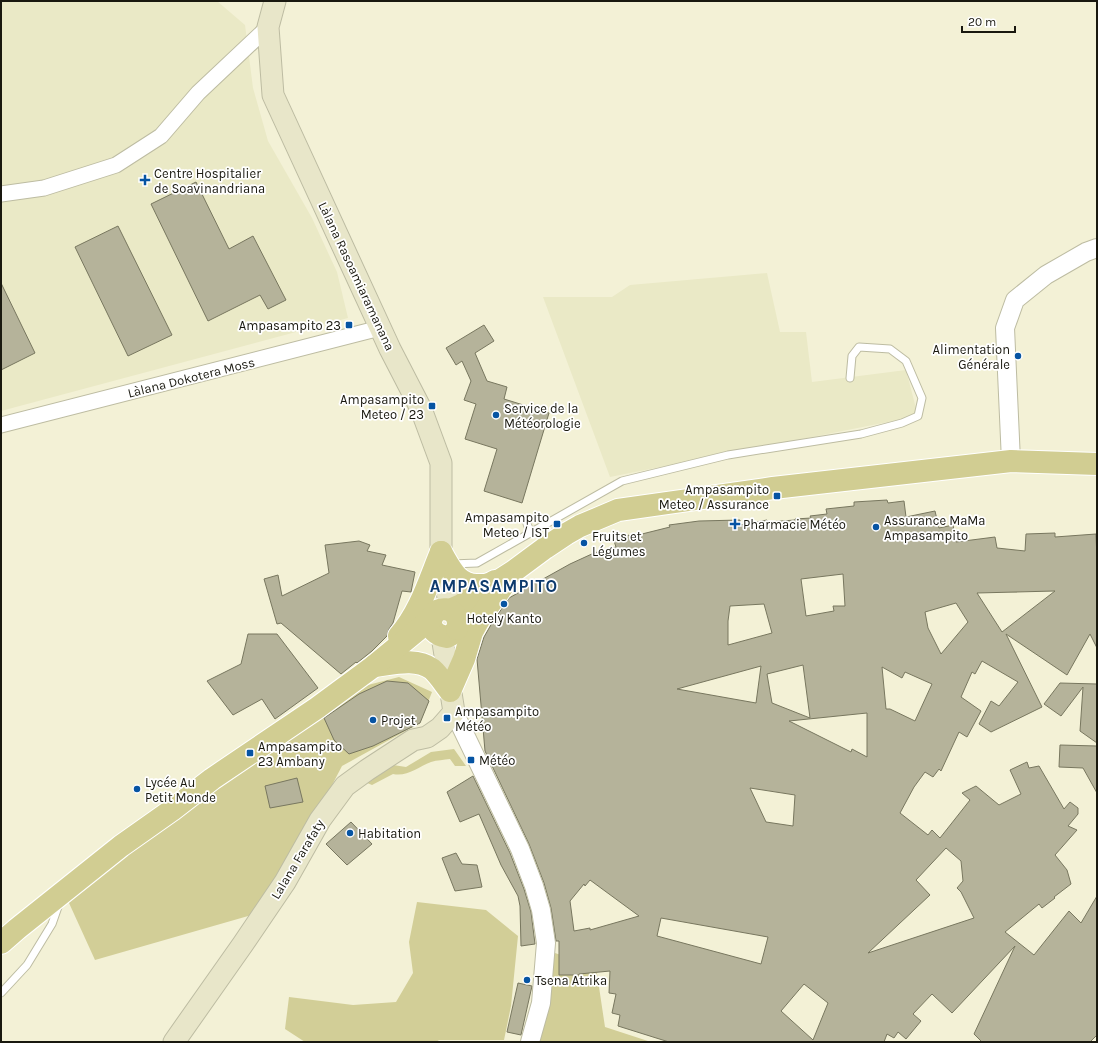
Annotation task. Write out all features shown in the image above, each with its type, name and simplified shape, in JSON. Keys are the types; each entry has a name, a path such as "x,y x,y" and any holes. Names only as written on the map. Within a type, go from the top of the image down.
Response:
{"main road":[{"name":"Làlana Rasoamiaramanana","path":"275,1 268,27 273,95 380,328 421,409 441,463 445,623 450,691 454,712"},
{"path":"374,666 409,624 444,558 460,581 473,585 489,585 514,571 566,534 580,526 618,510 773,488 1011,461 1097,464"},
{"path":"1,943 121,846 172,810 212,779 317,708 374,666 445,623 478,609 514,571"},
{"path":"374,666 414,662 421,663 433,669 450,691 464,659 472,632 481,616 514,571"},
{"name":"Lalana Farafaty","path":"174,1042 281,888 320,820 345,786 413,740 427,737 440,728 454,712"}],"street":[{"path":"1,194 44,188 116,165 161,136 198,93 268,27"},
{"path":"1011,461 1005,328 1015,300 1046,275 1086,252 1097,248"},
{"name":"Làlana Dokotera Moss","path":"1,425 380,328"},
{"path":"454,712 520,850 534,886 541,910 546,943 540,1002 530,1042"}],"lane":[{"path":"444,558 477,562 622,481 728,455 861,434 902,423 918,416 922,398 906,361 890,349 859,347 852,356 850,378"},
{"path":"527,524 531,533"},
{"path":"1,993 27,965 52,924 64,892"}],"shaded area":[{"name":"Centre Hospitalier de Soavinandriana","path":"1,1 217,1 245,25 253,88 268,141 312,218 337,272 348,318 1,411"},
{"path":"767,273 780,332 806,332 812,382 906,370 918,416 610,477 543,297 612,297 630,285"},
{"path":"399,677 432,692 420,723 342,766 266,911 95,960 64,892 364,686"},
{"path":"454,749 466,766 455,766 450,759 438,760 408,773 398,775 393,774 372,785 365,782 393,765 406,767 431,752"},
{"path":"417,902 486,910 518,936 511,1006 504,1040 439,1040 436,1042 305,1042 285,1029 289,997 353,1005 396,1002 413,973 409,942"},
{"path":"555,953 596,967 605,1027 651,1042 534,1042"}],"building":[{"path":"196,182 229,249 253,236 286,300 268,309 260,295 208,321 151,204"},
{"path":"118,226 172,335 128,356 75,247"},
{"path":"1,283 35,353 1,370"},
{"path":"484,325 494,341 475,353 487,381 507,387 504,399 549,413 522,503 484,491 497,449 465,439 476,404 464,400 471,381 462,361 456,365 446,348"},
{"path":"887,500 888,503 904,501 906,517 935,511 939,528 953,525 956,542 995,537 997,548 1025,551 1026,534 1055,533 1055,537 1096,534 1097,648 1090,634 1067,675 1006,634 1042,707 991,732 979,724 991,701 999,706 1018,682 982,661 975,674 972,672 961,697 981,711 967,737 959,732 941,771 939,769 933,777 925,772 914,787 900,813 928,835 932,830 940,838 970,800 962,793 976,786 999,805 1021,794 1010,770 1027,762 1029,768 1039,766 1064,809 1070,802 1078,808 1078,814 1068,826 1077,830 1055,855 1067,870 1071,884 1042,908 1039,904 1005,932 1034,955 1069,911 1081,923 1097,896 1097,1035 1090,1042 982,1042 974,1034 1015,946 952,1013 932,994 913,1014 921,1021 906,1039 898,1032 894,1038 887,1034 884,1042 669,1042 618,1026 620,1015 612,1013 616,994 609,993 610,971 579,975 559,975 559,941 556,941 551,908 544,883 529,844 485,751 477,659 484,637 492,623 509,598 570,564 594,553 616,547 614,541 629,535 630,537 670,527 669,525 699,521 740,520 740,525 767,520 768,522 811,518 810,516 827,514 826,509 854,506 854,502","holes":["843,574 845,606 833,606 834,611 806,616 801,579","1055,591 1002,632 977,593","956,603 968,622 941,654 928,628 925,612","764,604 772,633 728,645 728,621 730,606","803,665 810,718 772,703 767,674","761,666 756,703 677,689","882,667 902,678 905,672 932,684 915,721 890,709 886,709","867,713 867,757 852,749 851,752 789,721","750,788 795,795 793,826 766,822","946,848 961,861 963,881 957,888 961,892 974,918 868,953 930,895 916,880","590,880 639,916 590,930 590,928 574,931 570,901 584,884 585,886","661,918 768,937 761,964 657,936","804,984 828,1003 813,1040 781,1011"]},
{"path":"359,541 370,545 367,551 386,555 382,565 415,572 411,592 402,591 393,623 387,636 372,651 341,674 281,623 277,624 264,579 278,575 282,596 329,573 325,545"},
{"path":"248,634 277,634 318,688 275,719 262,699 233,715 207,681 241,664"},
{"name":"Projet","path":"387,681 408,683 429,701 420,723 373,746 349,754 334,740 324,718 359,694"},
{"path":"1060,683 1097,684 1097,743 1080,731 1083,687 1061,716 1044,704"},
{"path":"1060,745 1097,746 1097,793 1083,768 1059,767"},
{"path":"473,776 510,853 524,889 531,912 535,944 521,946 520,906 518,896 501,865 479,814 460,822 447,792"},
{"path":"297,778 303,802 270,808 265,786"},
{"name":"Habitation","path":"351,822 372,844 347,865 326,844"},
{"path":"456,853 462,864 477,865 482,887 455,891 442,858"},
{"path":"518,983 532,986 521,1035 507,1032"}],"place":[{"name":"Centre Hospitalier de Soavinandriana","path":"145,180"},
{"name":"Ampasampito 23","path":"349,325"},
{"name":"Alimentation Générale","path":"1018,356"},
{"name":"Ampasampito Meteo / 23","path":"432,406"},
{"name":"Service de la Météorologie","path":"496,415"},
{"name":"Ampasampito Meteo / Assurance","path":"777,496"},
{"name":"Ampasampito Meteo / IST","path":"557,524"},
{"name":"Pharmacie Météo","path":"735,524"},
{"name":"Assurance MaMa Ampasampito","path":"876,527"},
{"name":"Fruits et Légumes","path":"584,543"},
{"name":"Hotely Kanto","path":"504,604"},
{"name":"Ampasampito Météo","path":"447,718"},
{"name":"Projet","path":"373,720"},
{"name":"Ampasampito 23 Ambany","path":"250,753"},
{"name":"Météo","path":"471,760"},
{"name":"Lycée Au Petit Monde","path":"137,789"},
{"name":"Habitation","path":"350,833"},
{"name":"Tsena Atrika","path":"527,980"}],"district":[{"name":"AMPASAMPITO","path":"494,586"}]}
